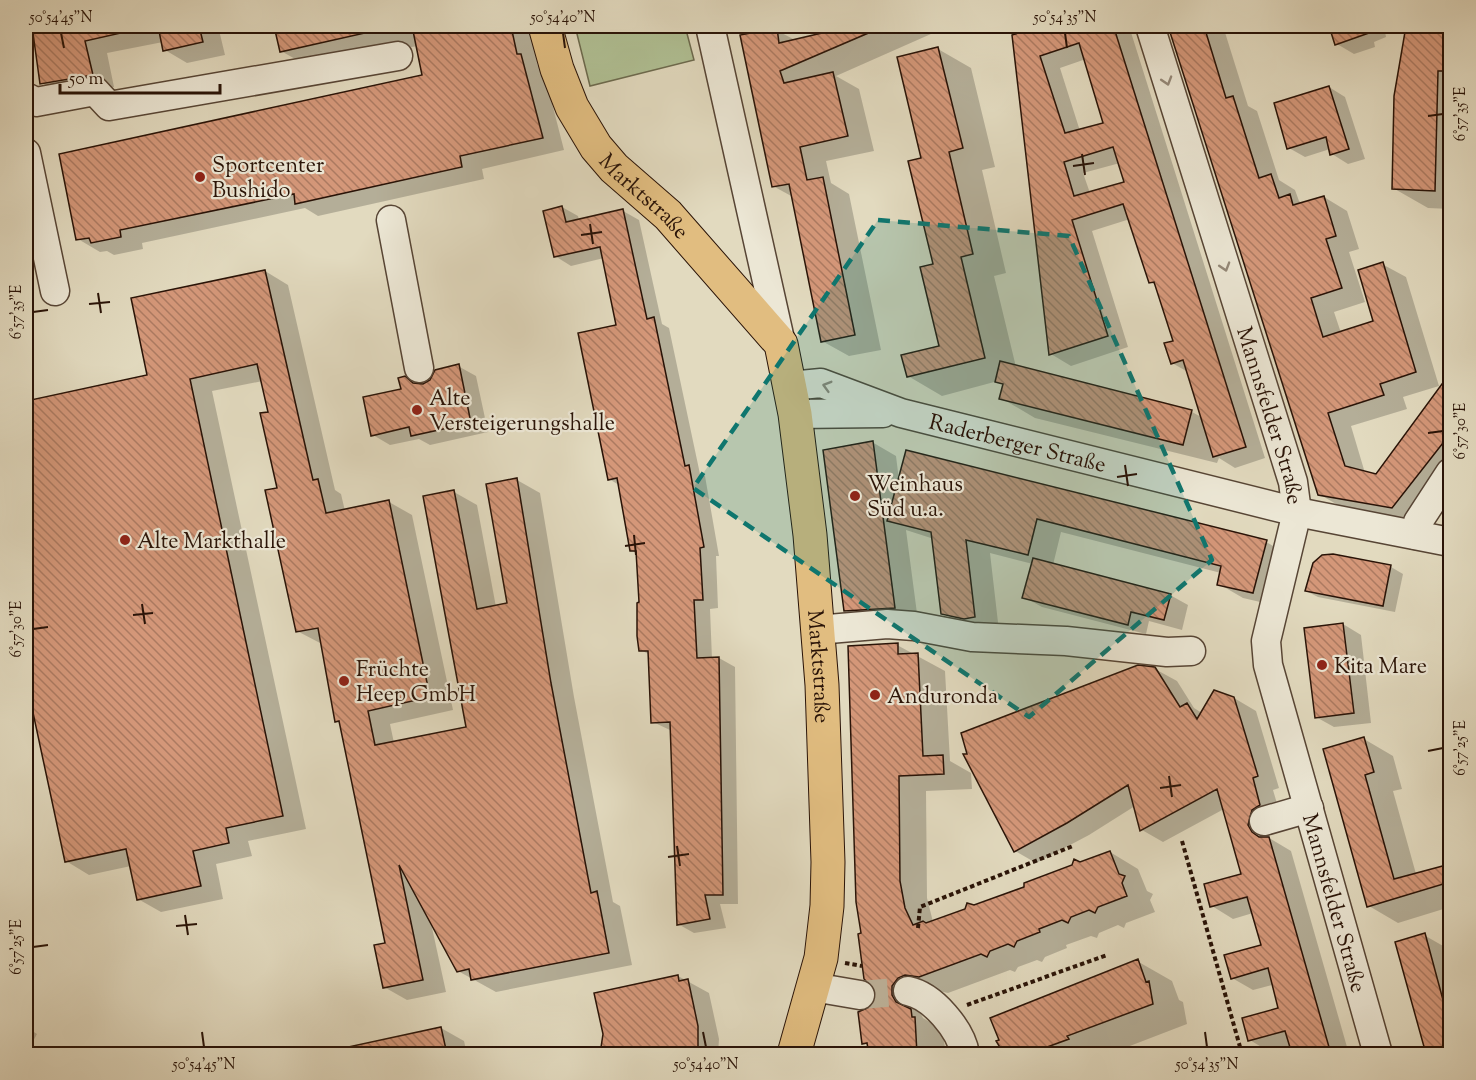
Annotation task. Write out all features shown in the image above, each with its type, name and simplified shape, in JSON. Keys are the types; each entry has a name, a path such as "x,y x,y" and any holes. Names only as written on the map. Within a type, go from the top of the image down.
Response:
{"main road":[{"name":"Marktstraße","path":"545,26 557,69 572,107 596,147 614,168 668,215 781,344 793,400 810,535 818,630 828,862 826,917 821,958 794,1054"}],"street":[{"name":"Marktstraße","path":"710,26 781,344"},
{"name":"Mannsfelder Straße","path":"1150,26 1293,482 1297,512 1266,641 1268,665 1378,1054"},
{"path":"26,97 36,102 95,91 109,106 398,56"},
{"path":"26,153 55,291"},
{"path":"391,220 419,368"},
{"name":"Raderberger Straße","path":"793,400 821,383 901,413 1297,512 1450,542"},
{"path":"1416,535 1418,522 1450,473"},
{"path":"818,630 887,624 972,637 1066,641 1167,652 1191,651"},
{"path":"1264,821 1309,808"},
{"path":"813,987 860,995"},
{"path":"908,991 930,1003 951,1024 963,1043 965,1054"}],"path":[{"path":"1182,842 1242,1054"},
{"path":"918,928 920,907 1072,846"},
{"path":"951,1024 967,1005 1107,955"}],"highlighted area":[{"path":"878,220 1069,236 1212,560 1029,717 693,488"}],"green space":[{"path":"575,26 685,26 694,60 590,86"}],"building":[{"path":"32,26 121,26 121,33 85,41 93,75 40,84"},
{"path":"158,26 199,26 203,42 163,51"},
{"path":"274,26 364,26 365,33 280,52"},
{"path":"412,26 511,26 517,54 521,54 543,138 460,156 462,167 295,204 294,194 120,230 121,237 91,243 89,238 76,240 59,154 422,75"},
{"path":"852,26 879,26 880,28 780,71 784,83 833,72 848,136 800,147 807,180 823,177 855,335 821,342 789,184 772,187 740,35 777,28 779,43"},
{"path":"1041,26 1122,26 1122,29 1115,31 1246,447 1213,457 1183,360 1171,364 1164,343 1173,341 1154,282 1149,283 1123,204 1072,220 1108,336 1049,355 1012,35","holes":["1079,43 1103,123 1065,133 1040,56","1113,147 1124,182 1074,196 1064,162"]},
{"path":"1168,26 1204,26 1226,98 1233,96 1259,178 1271,174 1279,198 1290,194 1293,205 1324,196 1336,236 1326,239 1342,288 1311,298 1323,337 1373,321 1358,270 1383,262 1416,372 1380,384 1384,395 1328,413 1345,466 1376,474 1450,373 1450,434 1392,508 1318,495"},
{"path":"1329,26 1382,26 1383,28 1335,45"},
{"path":"1406,26 1450,26 1443,71 1438,71 1435,191 1392,189 1394,96"},
{"path":"938,47 963,148 949,152 973,254 961,257 985,358 907,377 901,355 939,346 920,267 933,264 908,161 921,158 897,57"},
{"path":"1329,86 1349,149 1330,155 1326,137 1287,149 1274,103"},
{"path":"562,206 566,222 623,209 647,319 654,317 685,466 689,465 704,547 700,548 703,600 694,600 697,658 719,657 723,895 705,895 710,919 677,925 670,722 651,723 648,651 639,651 637,636 637,603 639,602 636,551 630,551 617,478 608,480 578,333 616,325 600,247 554,257 543,211"},
{"path":"265,270 313,480 318,479 326,513 389,500 430,697 368,711 375,745 466,727 423,496 454,490 477,609 507,603 486,484 517,478 551,683 591,893 597,891 609,953 471,980 469,969 457,972 399,865 423,980 383,988 374,945 385,943 339,721 335,722 318,628 296,632 265,490 277,488 260,413 268,412 257,364 190,379 283,816 226,828 229,843 193,851 201,886 137,900 126,849 65,862 26,680 26,401 147,375 131,298"},
{"path":"1000,361 1192,410 1183,445 999,399 1003,384 995,382"},
{"name":"Alte Versteigerungshalle","path":"459,364 471,423 411,436 409,427 371,436 363,397 401,389 398,378 405,376 413,383 423,384 430,380 435,370"},
{"name":"Weinhaus Süd u.a.","path":"873,441 895,608 844,611 823,450"},
{"path":"906,450 1267,540 1253,593 1217,585 1221,566 1037,519 1028,555 966,540 975,617 964,619 941,614 931,532 887,521"},
{"path":"1333,554 1391,565 1383,606 1305,591 1313,563 1322,555"},
{"path":"1033,558 1171,594 1164,620 1131,612 1128,625 1022,598"},
{"path":"1343,623 1354,713 1315,718 1304,628"},
{"path":"898,643 898,654 918,653 923,756 943,755 944,774 899,776 900,881 905,908 913,925 923,921 926,923 965,909 967,903 974,905 1024,887 1024,883 1072,865 1074,859 1080,862 1110,851 1119,874 1125,876 1122,883 1127,896 1098,907 1095,913 1089,910 1071,917 1068,923 1062,920 1039,929 1040,932 1017,941 1014,947 1008,944 990,951 987,957 981,954 919,977 905,975 898,978 892,986 892,995 896,1002 911,1009 912,1017 915,1017 917,1054 869,1054 867,1043 862,1044 858,1012 872,1006 876,997 875,989 864,979 858,934 861,933 856,902 848,646"},
{"path":"1138,665 1155,667 1180,707 1187,703 1197,719 1214,690 1234,697 1258,776 1253,778 1260,805 1252,810 1248,825 1259,837 1269,837 1331,1054 1292,1054 1285,1031 1248,1041 1242,1018 1278,1008 1268,968 1231,979 1224,955 1261,945 1247,897 1210,907 1204,884 1241,874 1217,789 1140,831 1128,785 1067,823 1014,852 963,754 967,754 961,733"},
{"path":"1364,737 1374,772 1365,775 1394,879 1450,864 1450,882 1367,907 1323,749"},
{"path":"1425,933 1450,1026 1450,1054 1426,1054 1395,942"},
{"path":"1138,959 1146,982 1149,981 1153,1004 1067,1036 1069,1039 1028,1054 1004,1054 996,1041 999,1040 990,1018"},
{"path":"678,975 679,981 688,979 698,1026 698,1054 600,1054 603,1034 594,993"},
{"path":"441,1027 447,1054 349,1054 348,1047"}],"tunnel":[{"path":"860,995 908,991"}],"place":[{"name":"Sportcenter Bushido","path":"200,177"},
{"name":"Alte Versteigerungshalle","path":"417,410"},
{"name":"Weinhaus Süd u.a.","path":"855,496"},
{"name":"Alte Markthalle","path":"125,540"},
{"name":"Kita Mare","path":"1322,665"},
{"name":"Früchte Heep GmbH","path":"344,681"},
{"name":"Anduronda","path":"875,695"}]}
